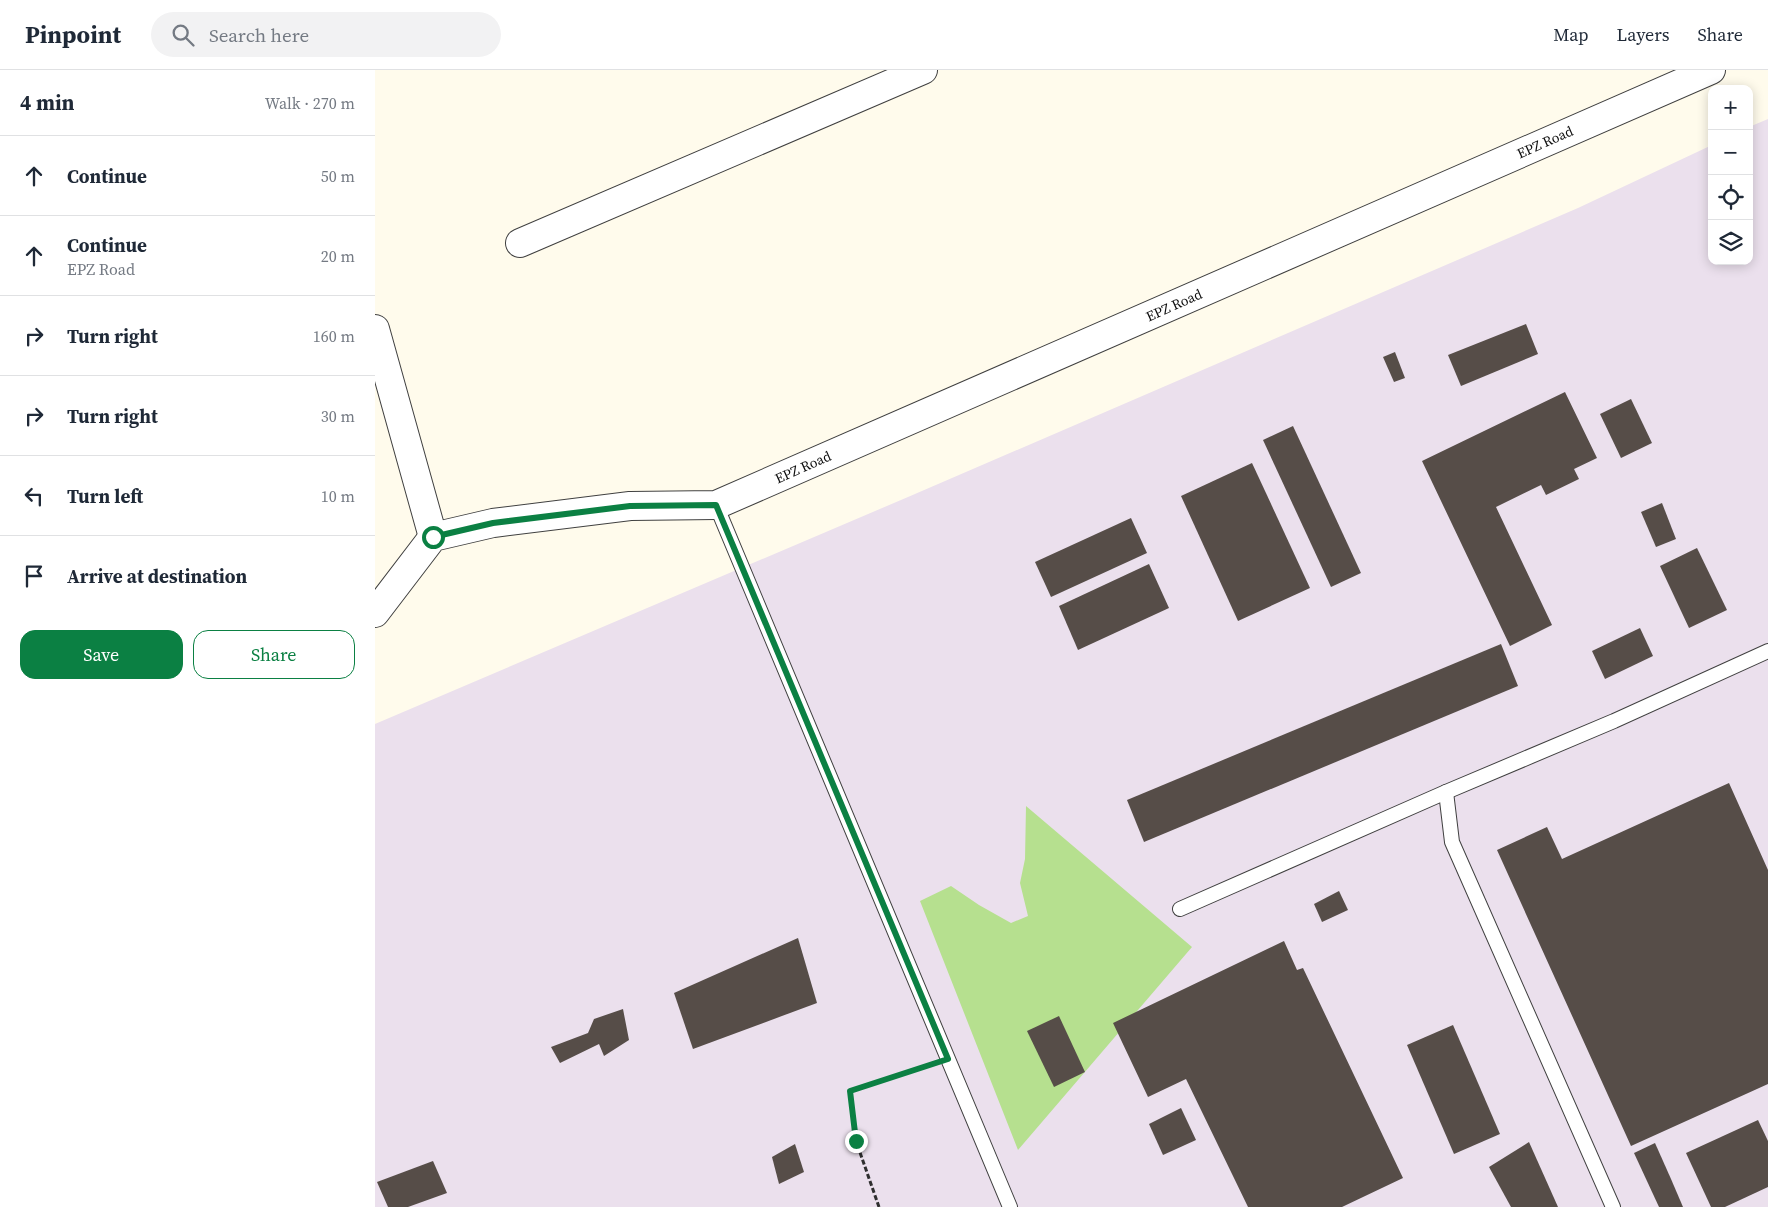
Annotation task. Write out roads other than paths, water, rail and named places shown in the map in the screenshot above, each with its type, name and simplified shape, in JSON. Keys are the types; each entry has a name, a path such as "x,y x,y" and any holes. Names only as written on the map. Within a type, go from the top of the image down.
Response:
{"street":[{"path":"520,243 923,70"},
{"name":"EPZ Road","path":"433,537 493,523 630,506 716,505 1711,70"},
{"path":"375,329 433,537 375,613"}],"lane":[{"path":"716,505 1010,1207"},
{"path":"1180,909 1446,792 1614,721 1768,651"},
{"path":"1446,792 1452,842 1613,1207"}]}
